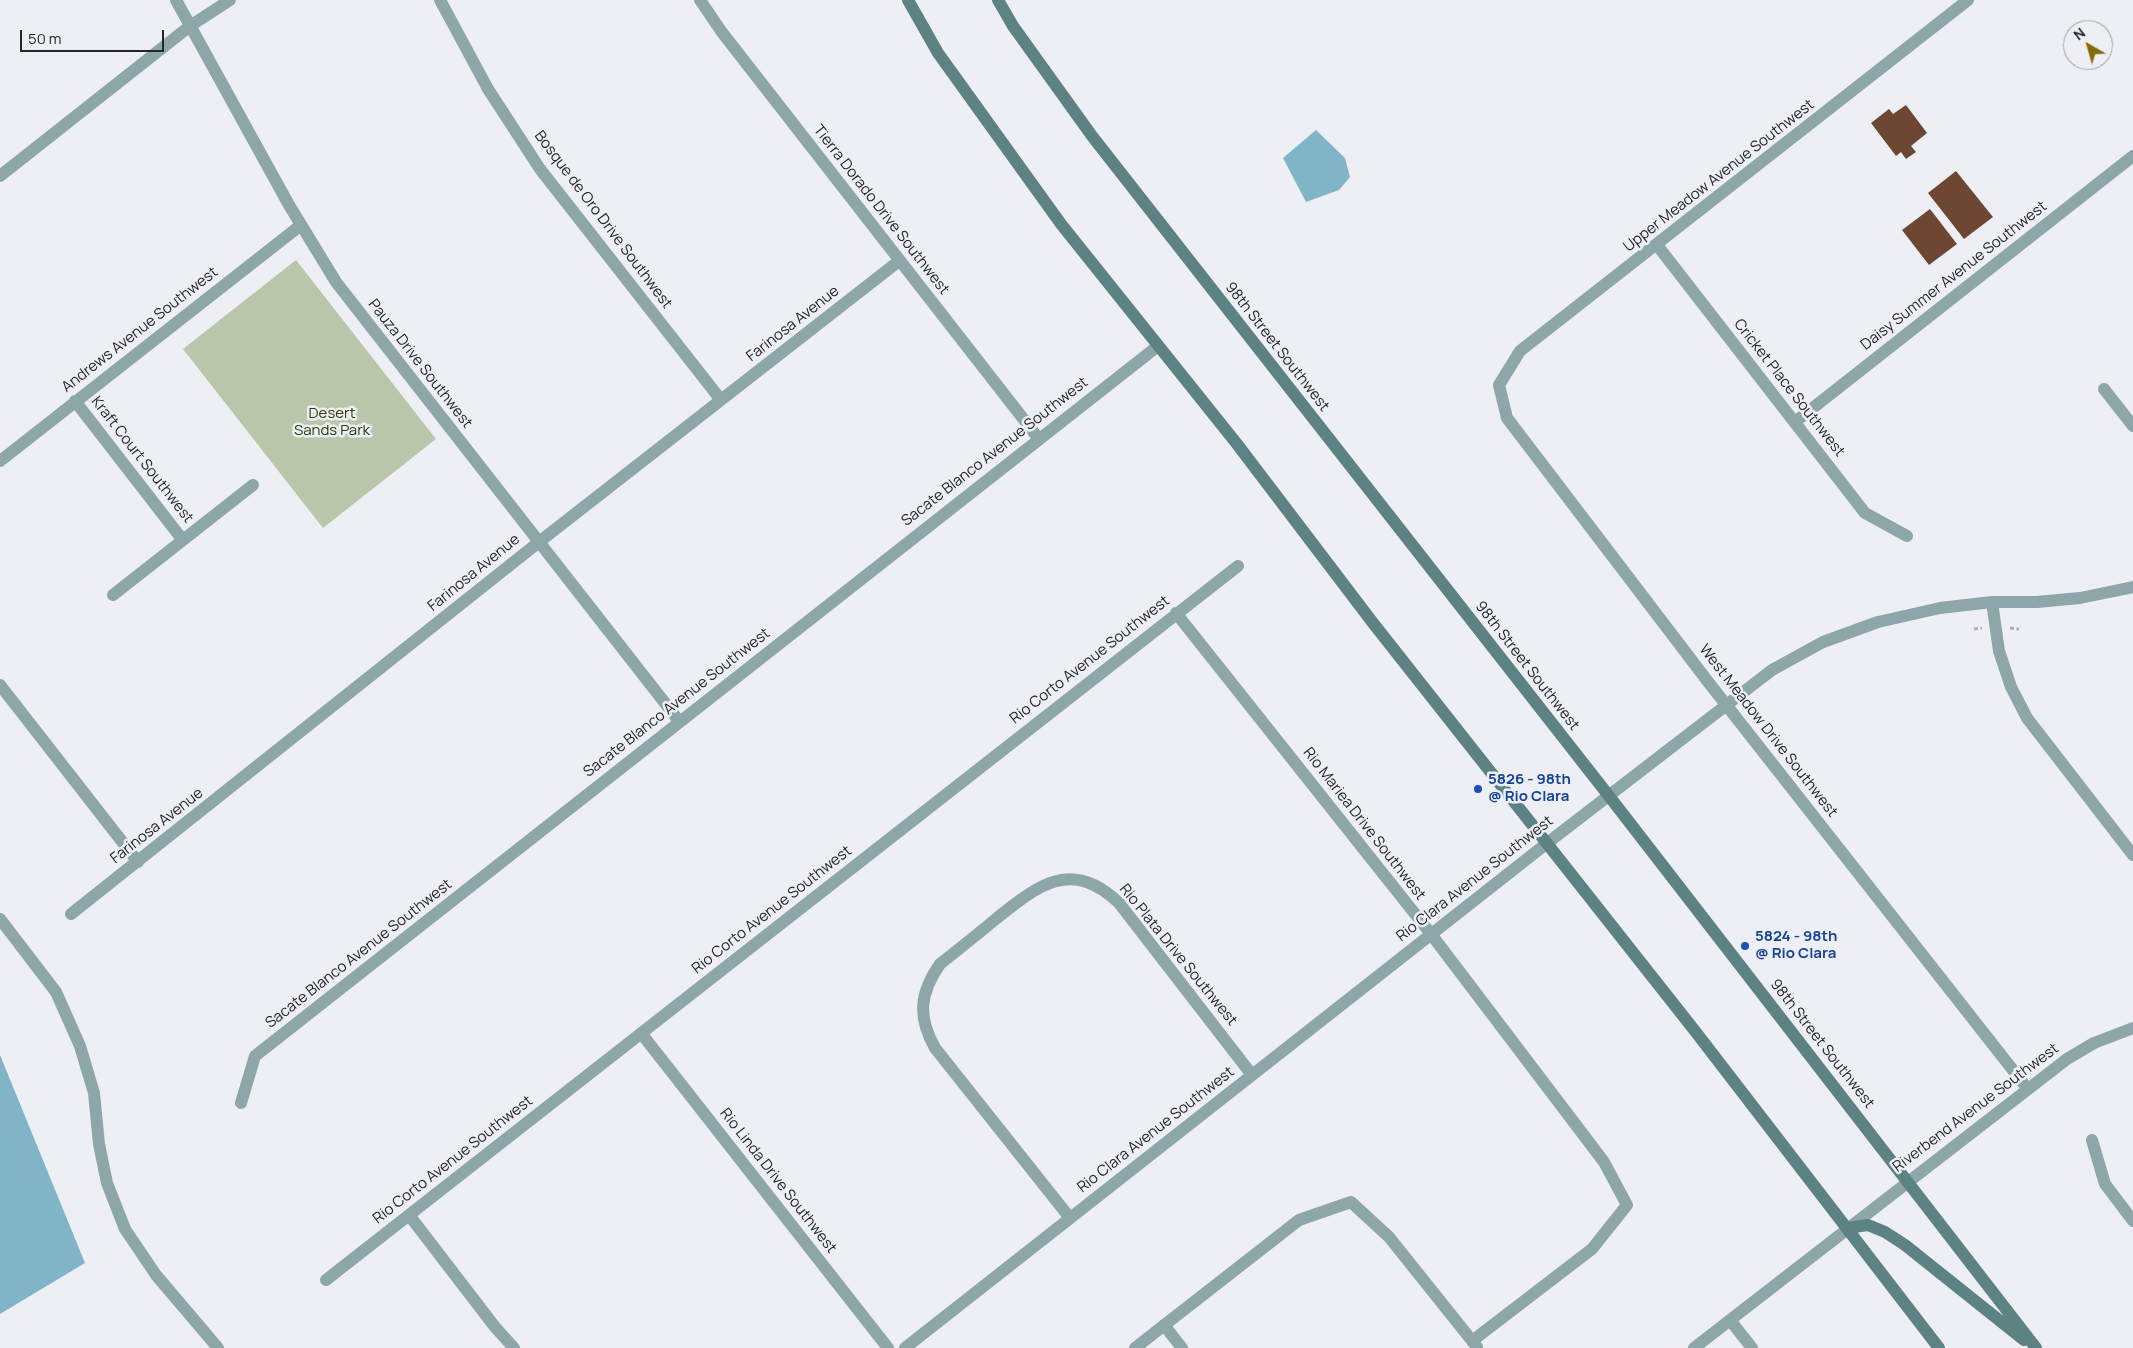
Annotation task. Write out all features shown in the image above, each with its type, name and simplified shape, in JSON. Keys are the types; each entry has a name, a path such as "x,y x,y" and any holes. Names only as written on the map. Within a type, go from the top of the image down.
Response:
{"main road":[{"path":"908,0 938,53 1061,224 1236,444 1372,623 1695,1031 1939,1348"},
{"name":"98th Street Southwest","path":"998,0 1014,26 1092,136 1609,796 2035,1348"},
{"path":"1847,1228 1868,1225 1892,1236 2035,1348"}],"street":[{"name":"Pauza Drive Southwest","path":"176,0 301,224 336,282 679,721"},
{"path":"0,176 190,26 230,0"},
{"name":"Bosque de Oro Drive Southwest","path":"440,0 488,89 540,169 721,400"},
{"name":"Tierra Dorado Drive Southwest","path":"700,0 721,32 1039,439"},
{"name":"Upper Meadow Avenue Southwest","path":"1499,385 1520,351 1968,0"},
{"name":"Daisy Summer Avenue Southwest","path":"1794,422 2133,156"},
{"name":"Andrews Avenue Southwest","path":"0,461 301,224"},
{"name":"Cricket Place Southwest","path":"1657,244 1865,513 1907,536"},
{"name":"Farinosa Avenue","path":"71,914 539,542 899,261"},
{"name":"Sacate Blanco Avenue Southwest","path":"241,1104 255,1056 1158,346"},
{"name":"West Meadow Drive Southwest","path":"1499,385 1507,418 1726,704 2027,1088"},
{"path":"2104,389 2133,426"},
{"name":"Kraft Court Southwest","path":"75,401 182,540"},
{"name":"Kraft Court Southwest","path":"113,595 253,486"},
{"name":"Rio Corto Avenue Southwest","path":"326,1280 1238,566"},
{"name":"Rio Clara Avenue Southwest","path":"905,1348 1546,844 1772,670 1822,642 1878,622 1940,608 1992,602 2037,602 2080,598 2133,587"},
{"path":"1992,602 1999,652 2012,687 2027,718 2133,855"},
{"name":"Rio Mariea Drive Southwest","path":"1176,613 1431,934 1604,1162 1627,1205 1592,1249 1475,1345"},
{"path":"0,685 138,862"},
{"name":"Rio Plata Drive Southwest","path":"1070,1218 934,1048 926,1033 923,1016 923,997 931,978 940,964 1027,894 1045,883 1063,879 1079,880 1108,892 1119,903 1252,1075"},
{"path":"0,919 56,992 80,1046 94,1093 99,1144 106,1183 125,1229 156,1276 218,1348"},
{"name":"Riverbend Avenue Southwest","path":"1694,1348 2027,1088 2067,1059 2094,1043 2133,1028"},
{"name":"Rio Linda Drive Southwest","path":"641,1033 888,1348"},
{"path":"2092,1140 2105,1184 2133,1220"},
{"path":"1135,1348 1299,1220 1351,1202 1389,1236 1475,1345"},
{"path":"409,1215 495,1327 514,1348"},
{"path":"1730,1320 1752,1348"},
{"path":"1164,1325 1182,1348"}],"green space":[{"name":"Desert Sands Park","path":"296,260 436,439 323,528 183,349"}],"water":[{"path":"1316,130 1345,158 1350,177 1339,190 1306,202 1283,158"},
{"path":"0,1055 85,1263 0,1314"}],"building":[{"path":"1906,105 1927,133 1911,146 1916,152 1906,159 1901,152 1896,156 1871,123 1889,109 1893,114"},
{"path":"1956,171 1993,217 1964,239 1928,193"},
{"path":"1930,209 1957,244 1929,265 1902,230"}],"place":[{"name":"5826 - 98th @ Rio Clara","path":"1478,789"},
{"name":"5824 - 98th @ Rio Clara","path":"1745,946"}]}
